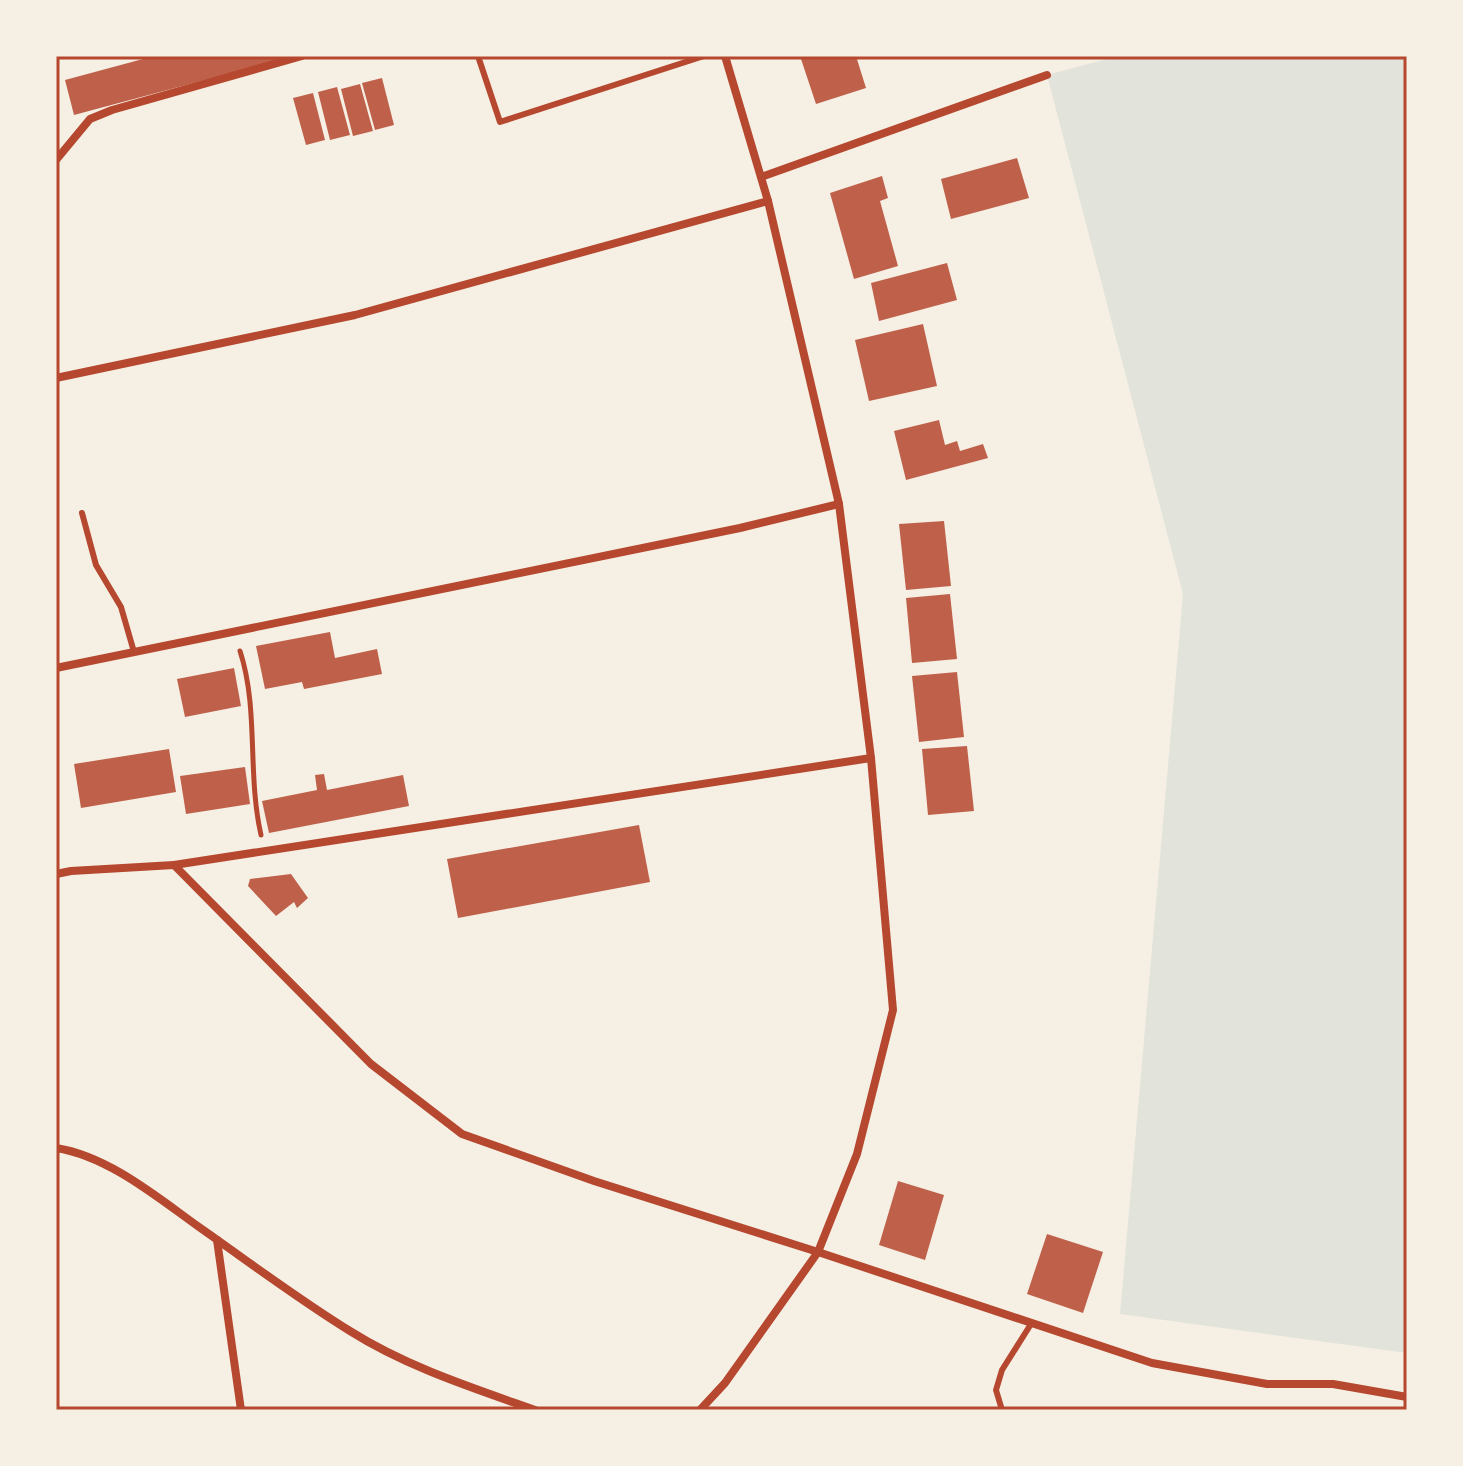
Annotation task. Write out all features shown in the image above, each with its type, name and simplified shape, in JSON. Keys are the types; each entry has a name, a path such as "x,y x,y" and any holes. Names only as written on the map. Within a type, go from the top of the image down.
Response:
{"street":[{"path":"56,160 90,119 302,56"},
{"path":"700,1410 725,1383 818,1252 857,1154 893,1010 871,758 839,504 768,201 725,56"},
{"path":"761,177 1047,75"},
{"path":"56,378 355,315 768,201"},
{"path":"56,668 740,528 839,504"},
{"path":"56,874 174,865 871,758"},
{"path":"174,865 371,1064 462,1134 594,1181 1152,1363 1267,1384 1333,1384 1407,1397"},
{"path":"56,1148 92,1159 120,1175 354,1334 408,1361 535,1410"},
{"path":"217,1240 241,1410"}],"lane":[{"path":"478,56 500,122 704,56"},
{"path":"82,513 96,565 121,607 134,652"},
{"path":"1002,1410 996,1390 1002,1370 1031,1324"}],"path":[{"path":"234,633 248,674 255,809 264,851"}],"shaded area":[{"path":"1118,56 1407,56 1407,1353 1120,1314 1183,594 1047,75"}],"building":[{"path":"154,56 290,57 74,115 65,80"},
{"path":"800,56 856,56 866,88 816,104"},
{"path":"382,78 394,125 375,130 362,83"},
{"path":"360,84 373,131 353,136 341,89"},
{"path":"337,87 350,135 330,140 318,92"},
{"path":"313,93 325,140 306,145 293,98"},
{"path":"1017,158 1029,198 951,219 941,179"},
{"path":"882,176 888,198 880,201 898,266 854,279 830,193"},
{"path":"947,263 957,300 879,321 871,283"},
{"path":"923,324 937,386 869,401 855,340"},
{"path":"939,420 945,445 957,441 960,451 983,444 988,458 906,480 894,431"},
{"path":"944,521 951,586 906,590 899,524"},
{"path":"950,594 957,659 912,663 906,598"},
{"path":"330,632 335,658 377,649 382,674 304,689 302,682 265,689 256,646"},
{"path":"234,668 241,706 185,717 177,679"},
{"path":"957,672 964,737 919,742 912,676"},
{"path":"967,746 974,811 928,815 922,749"},
{"path":"169,749 176,792 81,808 74,764"},
{"path":"245,767 250,804 186,814 180,776"},
{"path":"324,774 327,790 403,775 409,806 269,833 262,801 317,790 315,775"},
{"path":"639,825 650,882 458,918 447,859"},
{"path":"291,874 308,898 297,908 294,902 276,916 248,886 250,879"},
{"path":"898,1181 944,1195 925,1260 879,1245"},
{"path":"1047,1234 1103,1252 1083,1313 1027,1294"}]}
